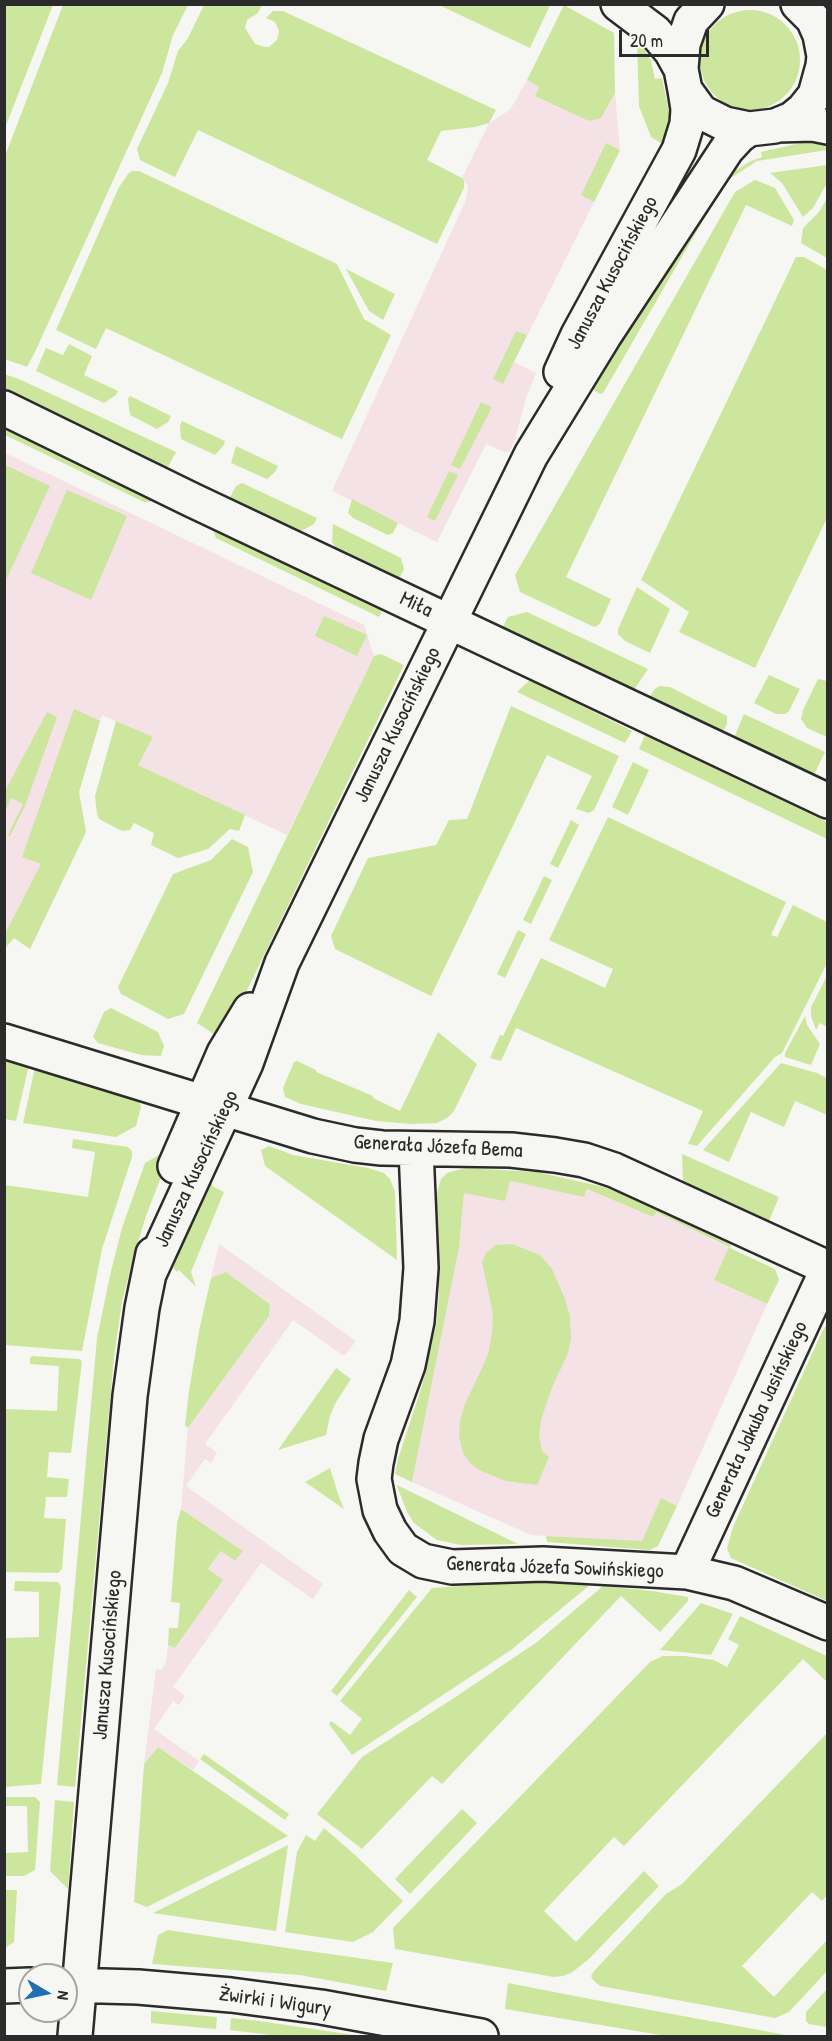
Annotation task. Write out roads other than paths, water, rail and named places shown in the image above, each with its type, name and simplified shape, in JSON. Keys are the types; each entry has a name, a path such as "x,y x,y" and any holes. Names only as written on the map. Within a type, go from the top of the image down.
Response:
{"street":[{"path":"618,4 655,32 671,51 683,80 701,112 725,124 762,127 813,124 828,127"},
{"name":"Janusza Kusocińskiego","path":"531,455 558,379 578,335 679,150 687,124 688,110 683,80 683,44 691,21 707,4"},
{"path":"807,9 820,35 826,59"},
{"name":"Janusza Kusocińskiego","path":"75,1963 136,1347 149,1274 213,1105 250,1053 282,963 531,455 604,336 727,149 739,136 792,119 803,110 815,95 826,59"},
{"name":"Miła","path":"4,408 828,801"},
{"name":"Generała Józefa Bema","path":"4,1041 258,1121 314,1136 354,1144 416,1149 511,1150 584,1161 614,1170 828,1268"},
{"name":"Generała Józefa Sowińskiego","path":"416,1149 421,1268 417,1321 408,1365 381,1439 374,1479 380,1510 390,1531 403,1549 423,1561 452,1567 543,1564 687,1572 714,1577 744,1587 828,1623"},
{"name":"Generała Jakuba Jasińskiego","path":"687,1572 828,1268"},
{"name":"Żwirki i Wigury","path":"78,1985 138,1987 231,1995 321,2007 481,2037"}]}
